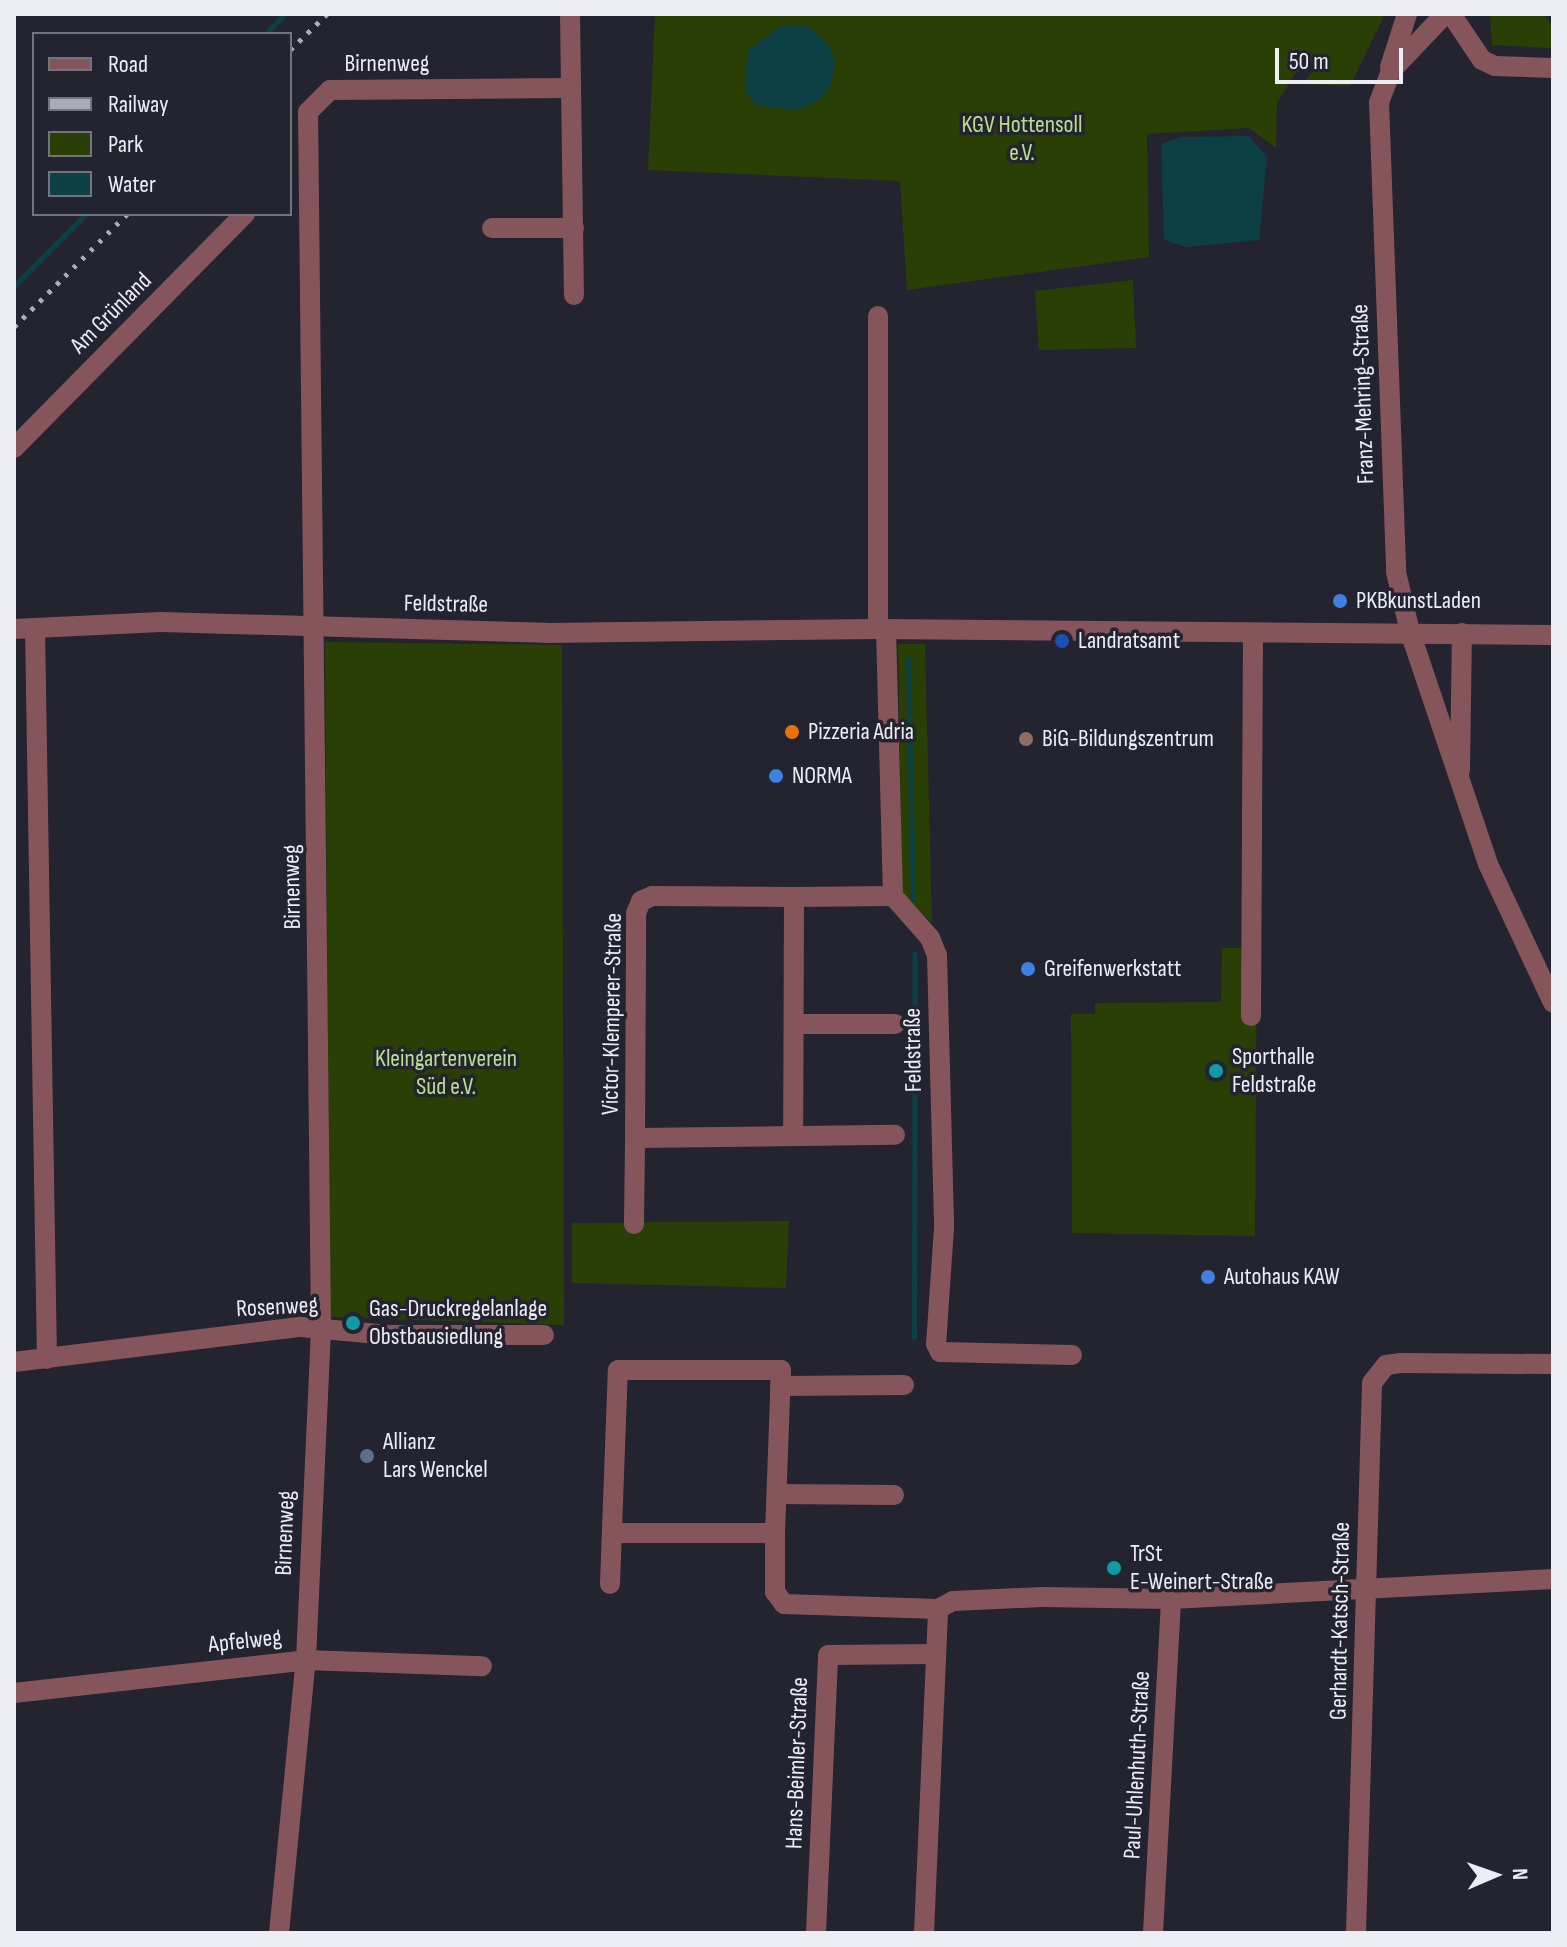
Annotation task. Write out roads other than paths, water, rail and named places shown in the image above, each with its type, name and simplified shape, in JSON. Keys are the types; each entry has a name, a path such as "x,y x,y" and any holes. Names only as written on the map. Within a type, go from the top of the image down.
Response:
{"street":[{"path":"570,14 574,295"},
{"name":"Franz-Mehring-Straße","path":"1407,14 1385,81 1378,120 1396,572 1410,632 1488,864 1553,1003"},
{"path":"1385,81 1445,14"},
{"path":"1451,14 1482,60 1495,66 1553,68"},
{"name":"Birnenweg","path":"279,1933 306,1660 321,1329 316,629 299,196 308,112 330,90 571,88"},
{"name":"Am Grünland","path":"14,448 243,216"},
{"path":"492,228 574,228"},
{"path":"878,316 882,629 893,896"},
{"name":"Feldstraße","path":"14,629 161,622 316,629 546,633 882,629 1374,637 1410,632 1553,635"},
{"path":"35,628 47,1359"},
{"name":"Franz-Mehring-Straße","path":"1460,786 1462,633"},
{"path":"1251,1016 1253,634"},
{"name":"Victor-Klemperer-Straße","path":"634,1224 636,913 641,901 652,896 893,896"},
{"name":"Feldstraße","path":"893,896 930,938 937,955 944,1228 936,1344 940,1352 1072,1355"},
{"path":"793,1135 794,897"},
{"path":"795,1024 895,1024"},
{"name":"Victor-Klemperer-Straße","path":"635,1138 895,1135"},
{"name":"Rosenweg","path":"14,1362 301,1327 504,1338 544,1335"},
{"name":"Gerhardt-Katsch-Straße","path":"1356,1933 1367,1588 1368,1395 1386,1365 1435,1361 1553,1364"},
{"path":"610,1584 610,1542 616,1533 618,1370 781,1370 775,1592 784,1604 938,1609 953,1601 1069,1596 1171,1599 1553,1579"},
{"path":"780,1386 904,1385"},
{"path":"777,1494 894,1495"},
{"path":"616,1533 775,1533"},
{"name":"Paul-Uhlenhuth-Straße","path":"1153,1933 1171,1599"},
{"path":"924,1933 938,1609"},
{"name":"Hans-Beimler-Straße","path":"816,1933 828,1655 936,1654"},
{"name":"Apfelweg","path":"14,1693 306,1660 482,1666"}],"water":[{"path":"807,25 829,46 835,61 831,84 821,99 798,110 755,105 746,91 747,51 781,26"},
{"path":"1249,136 1267,157 1259,240 1187,247 1164,240 1161,144 1182,137"}],"waterway":[{"path":"267,32 285,14"},
{"path":"14,286 84,216"},
{"path":"908,659 913,900"},
{"path":"914,1337 915,953"}],"railway":[{"path":"292,48 327,14"},
{"path":"14,327 125,216"}],"place":[{"name":"PKBkunstLaden","path":"1340,601"},
{"name":"Landratsamt","path":"1062,641"},
{"name":"Pizzeria Adria","path":"792,732"},
{"name":"BiG-Bildungszentrum","path":"1026,739"},
{"name":"NORMA","path":"776,776"},
{"name":"Greifenwerkstatt","path":"1028,969"},
{"name":"Sporthalle Feldstraße","path":"1216,1071"},
{"name":"Autohaus KAW","path":"1208,1277"},
{"name":"Gas-Druckregelanlage Obstbausiedlung","path":"353,1323"},
{"name":"Allianz Lars Wenckel","path":"367,1456"},
{"name":"TrSt E-Weinert-Straße","path":"1114,1568"}],"park label":[{"name":"KGV Hottensoll e.V.","path":"1022,139"},
{"name":"Kleingartenverein Süd e.V.","path":"446,1073"}]}
